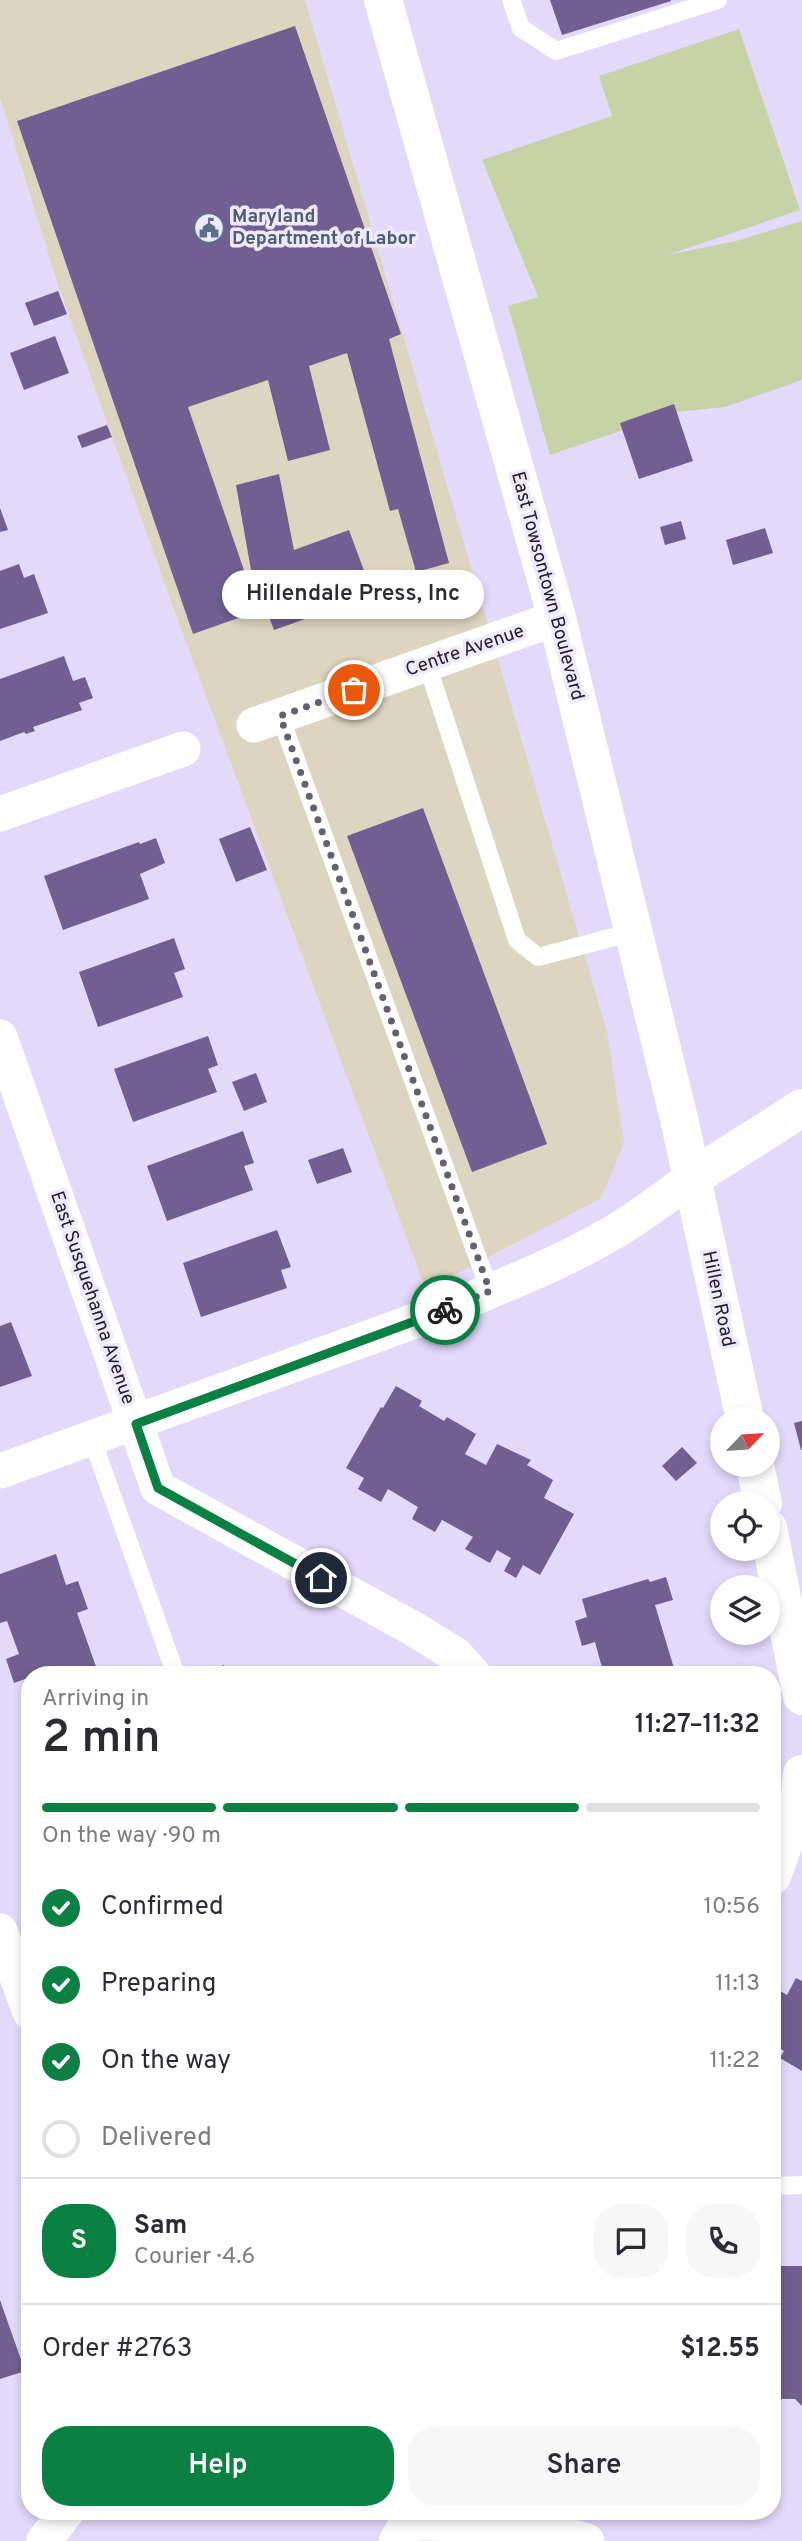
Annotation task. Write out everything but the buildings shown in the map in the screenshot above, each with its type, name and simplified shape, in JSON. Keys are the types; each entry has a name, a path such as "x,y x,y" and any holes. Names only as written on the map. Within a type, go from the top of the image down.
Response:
{"main road":[{"name":"East Towsontown Boulevard","path":"383,0 557,618 692,1178"},
{"path":"692,1178 802,1108"},
{"name":"Hillen Road","path":"692,1178 742,1407"},
{"path":"775,1561 802,1696"},
{"path":"781,1851 801,1794"}],"street":[{"name":"Centre Avenue","path":"267,720 557,618"},
{"path":"0,814 183,749"},
{"name":"East Susquehanna Avenue","path":"0,1037 158,1488 414,1629 456,1655 466,1666"},
{"path":"0,1471 446,1310 613,1233 692,1178"},
{"path":"0,1931 21,1988"},
{"path":"44,2541 60,2520"},
{"path":"408,2525 544,2528 587,2541"}],"lane":[{"path":"511,0 521,28 556,51 718,0"},
{"path":"427,664 517,940 538,957 633,932"},
{"path":"267,720 490,1291"},
{"path":"92,1439 173,1666"},
{"path":"781,2186 802,2185"}],"shaded area":[{"path":"0,0 305,0 607,1032 624,1143 601,1198 426,1290 172,604 58,285 0,97"}],"green space":[{"path":"739,29 800,210 667,255 736,241 802,221 802,380 725,407 676,412 550,455 508,306 538,297 482,160 612,116 599,76"}],"way so far":[{"path":"354,690 280,716 490,1291 445,1310"}],"place":[{"name":"Maryland Department of Labor","path":"209,228"},
{"name":"Hillendale Press, Inc","path":"354,690"}],"route":[{"path":"321,1578 158,1488 136,1424 445,1310"}]}
